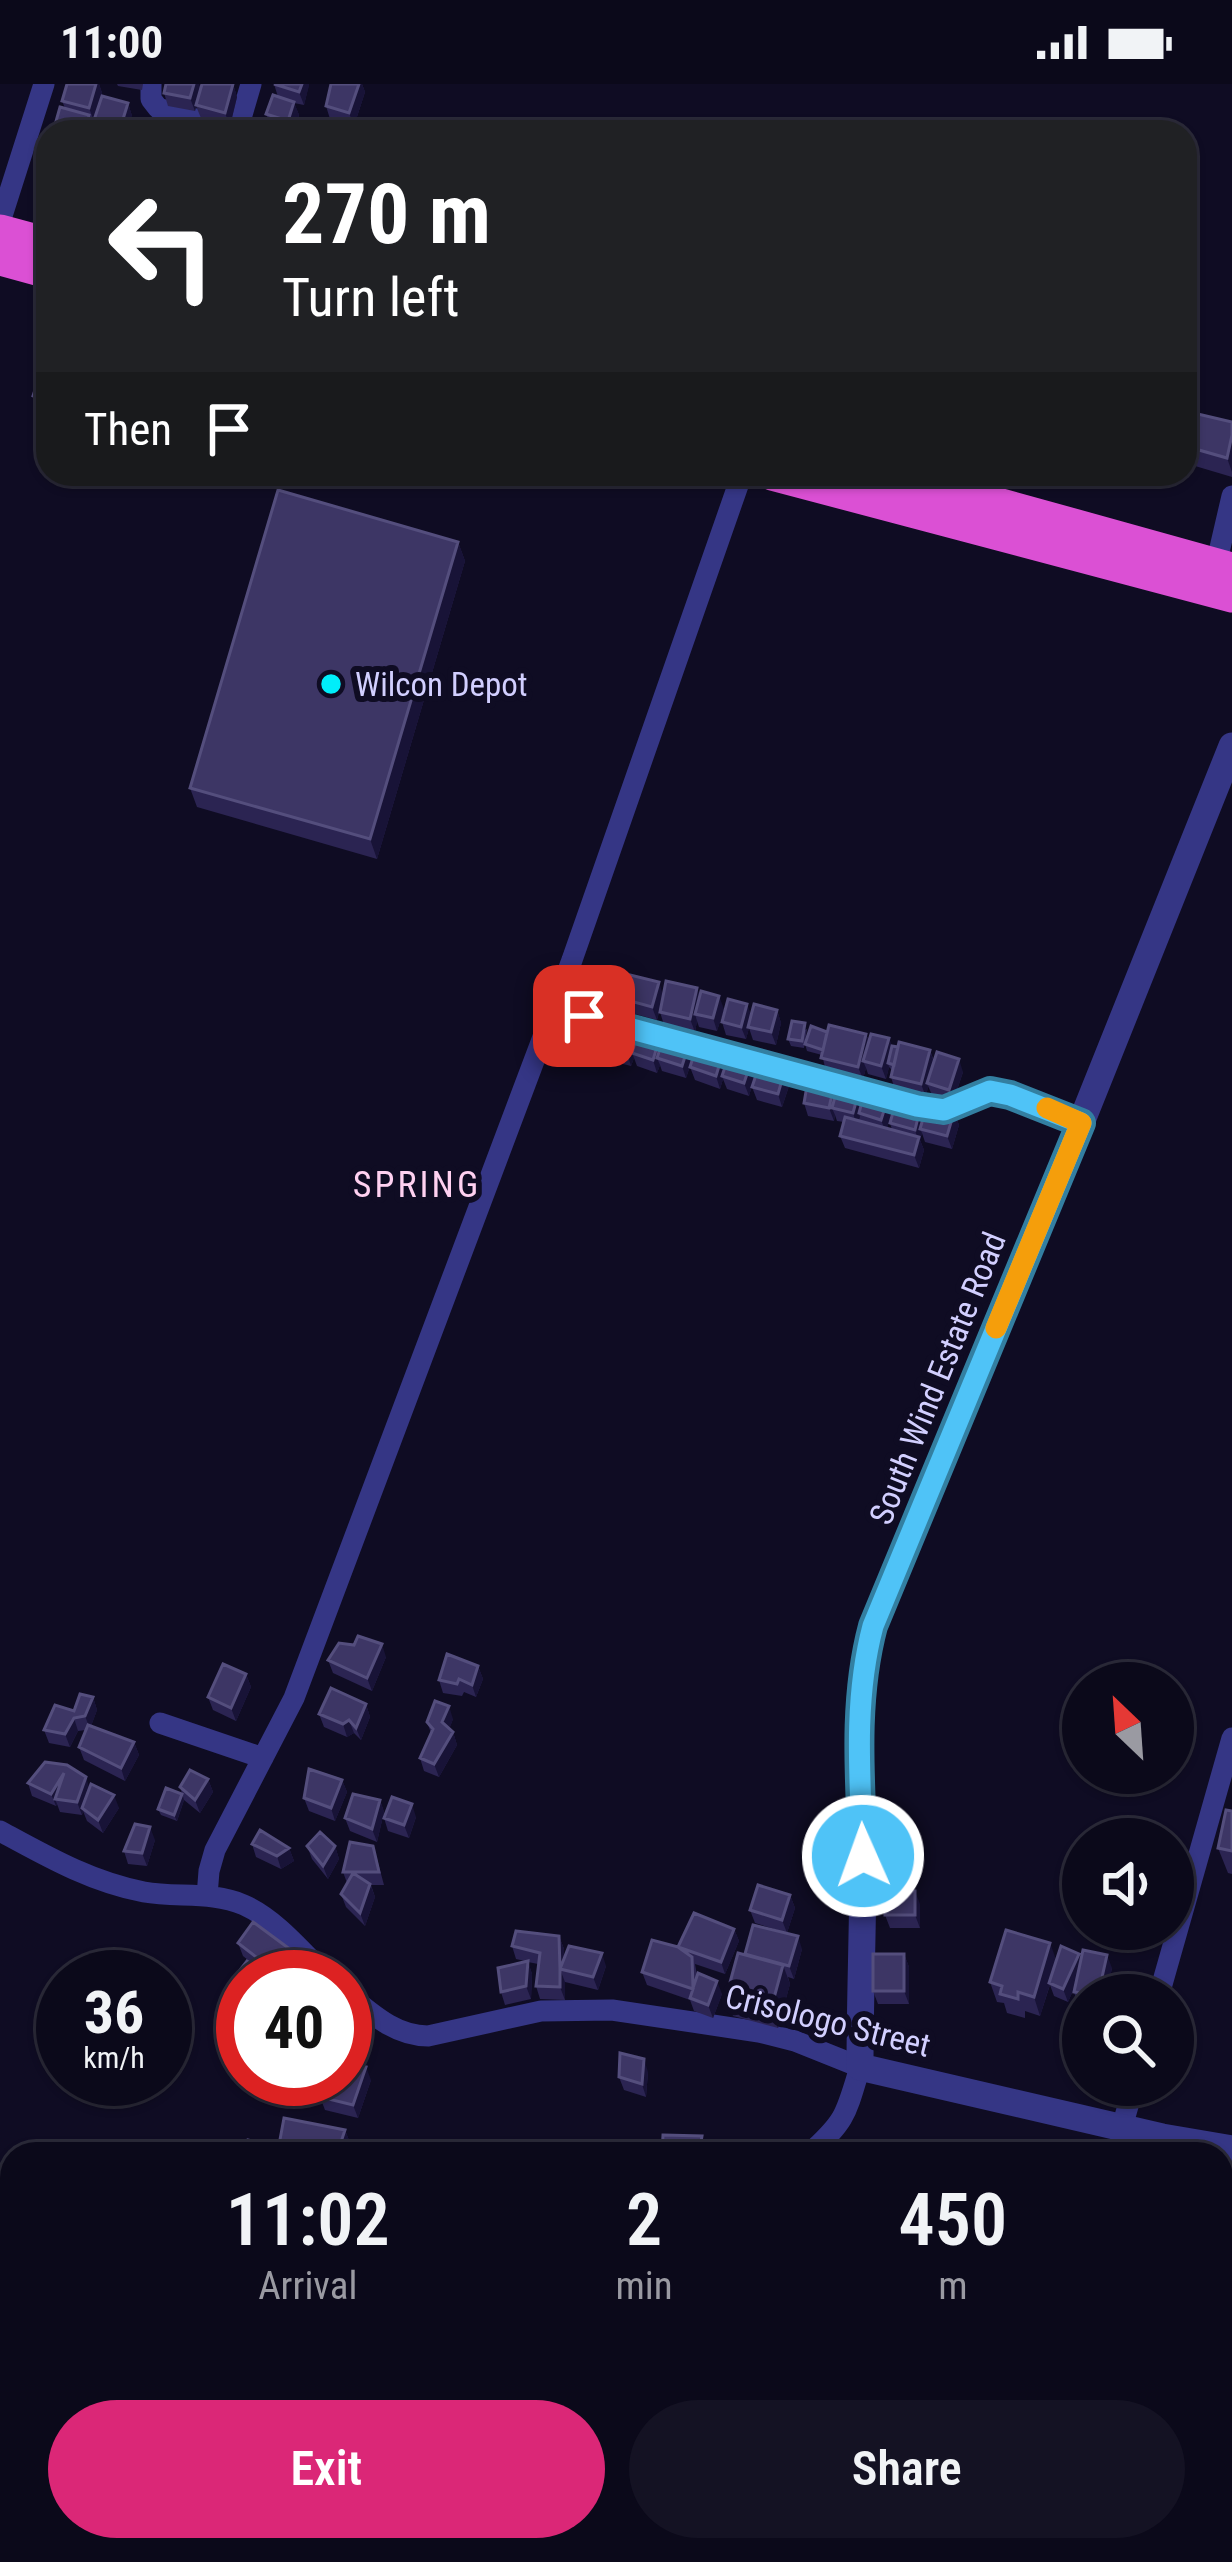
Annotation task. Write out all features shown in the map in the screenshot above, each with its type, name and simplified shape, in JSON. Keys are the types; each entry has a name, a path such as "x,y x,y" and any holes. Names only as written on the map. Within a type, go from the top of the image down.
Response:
{"highway":[{"path":"0,226 36,240"},
{"path":"0,259 36,269"},
{"path":"817,486 1232,596"},
{"path":"933,486 1224,567"}],"street":[{"path":"0,226 44,84"},
{"path":"151,84 151,99 158,108 198,120"},
{"path":"240,120 251,84"},
{"path":"207,1896 215,1850 294,1698 572,960 738,486"},
{"path":"1224,567 1232,496"},
{"name":"South Wind Estate Road","path":"860,2067 863,1856 859,1718 873,1626 1232,746"},
{"path":"584,1016 917,1106 944,1110 990,1091 1081,1123"},
{"path":"160,1723 263,1758"},
{"path":"1165,1974 1232,1738"},
{"path":"0,1831 100,1882 163,1895 230,1900 260,1914 299,1950"},
{"name":"Crisologo Street","path":"372,2013 415,2036 541,2011 723,2016 860,2067 1197,2142"},
{"path":"823,2142 846,2114 860,2067"},
{"path":"1122,2127 1128,2106"}],"building":[{"path":"67,84 96,84 89,108 62,101"},
{"path":"166,84 194,84 190,98 164,93"},
{"path":"202,84 233,84 225,113 196,105"},
{"path":"274,84 302,84 299,92"},
{"path":"331,84 359,84 349,113 326,106"},
{"path":"273,95 294,102 288,120 266,114"},
{"path":"102,96 128,103 123,120 94,120"},
{"path":"60,107 89,115 88,120 56,120"},
{"path":"1197,414 1232,422 1227,458 1197,449"},
{"name":"Wilcon Depot","path":"278,490 458,542 370,839 190,788"},
{"path":"600,970 621,975 616,997 595,992"},
{"path":"630,975 659,982 652,1007 623,999"},
{"path":"666,981 697,988 690,1019 660,1012"},
{"path":"701,991 719,996 713,1018 695,1014"},
{"path":"728,999 747,1004 741,1027 722,1022"},
{"path":"754,1004 777,1010 771,1032 748,1027"},
{"path":"574,1013 605,1022 597,1047 567,1037"},
{"path":"792,1021 805,1023 802,1041 788,1039"},
{"path":"609,1024 633,1031 627,1053 603,1047"},
{"path":"829,1025 866,1034 858,1067 821,1058"},
{"path":"811,1026 827,1032 823,1050 805,1044"},
{"path":"638,1033 659,1040 653,1060 632,1053"},
{"path":"871,1034 889,1038 881,1066 863,1061"},
{"path":"664,1036 689,1044 682,1066 657,1058"},
{"path":"899,1042 930,1050 921,1084 891,1077"},
{"path":"892,1046 898,1047 894,1065 888,1063"},
{"path":"696,1048 722,1056 716,1076 690,1067"},
{"path":"937,1052 959,1059 949,1090 927,1083"},
{"path":"728,1058 750,1065 744,1083 722,1076"},
{"path":"759,1066 784,1073 778,1094 752,1087"},
{"path":"808,1080 834,1085 829,1108 804,1103"},
{"path":"838,1085 859,1091 853,1113 832,1108"},
{"path":"864,1094 887,1101 881,1120 859,1113"},
{"path":"897,1098 921,1105 915,1130 890,1123"},
{"path":"927,1105 954,1112 947,1136 920,1129"},
{"path":"845,1117 919,1137 914,1155 840,1136"},
{"path":"358,1636 382,1644 367,1678 328,1660 339,1643 354,1645"},
{"path":"447,1654 478,1666 472,1685 459,1679 457,1684 439,1680"},
{"path":"223,1664 246,1674 231,1708 208,1697"},
{"path":"331,1688 366,1704 356,1728 349,1720 343,1724 319,1714"},
{"path":"80,1694 93,1697 85,1716 74,1718 65,1734 44,1730 55,1705 74,1711"},
{"path":"435,1701 449,1706 442,1722 453,1732 434,1764 420,1758 433,1729 427,1722"},
{"path":"88,1725 134,1742 121,1768 79,1747"},
{"path":"45,1762 67,1765 86,1777 77,1802 55,1799 64,1773 51,1794 28,1783"},
{"path":"309,1769 342,1780 331,1808 304,1798"},
{"path":"190,1770 208,1779 195,1800 180,1787"},
{"path":"91,1784 114,1795 98,1820 82,1808"},
{"path":"166,1788 182,1794 174,1815 158,1809"},
{"path":"353,1794 380,1800 372,1829 345,1818"},
{"path":"392,1797 412,1804 404,1825 384,1818"},
{"path":"1226,1810 1232,1811 1232,1851 1218,1848"},
{"path":"135,1824 150,1827 142,1853 124,1851"},
{"path":"260,1830 289,1848 277,1856 252,1844"},
{"path":"320,1832 335,1846 323,1866 307,1846"},
{"path":"350,1842 373,1846 379,1872 343,1872"},
{"path":"353,1873 370,1884 360,1913 341,1894"},
{"path":"758,1885 790,1895 782,1920 750,1910"},
{"path":"886,1890 915,1891 915,1915 885,1915"},
{"path":"694,1913 734,1929 721,1962 678,1947"},
{"path":"253,1922 291,1950 247,1950 238,1943"},
{"path":"753,1925 798,1936 789,1966 745,1954"},
{"path":"1006,1930 1050,1943 1034,1997 1000,1994 1002,1986 990,1982"},
{"path":"516,1931 559,1936 560,1987 536,1986 540,1953 512,1946"},
{"path":"652,1940 678,1947 692,1957 693,1988 698,1973 717,1981 708,2005 690,1998 693,1989 642,1972"},
{"path":"569,1946 602,1953 593,1977 560,1969"},
{"path":"1061,1946 1079,1954 1070,1974 1062,1974 1062,1989 1049,1983"},
{"path":"1083,1950 1107,1955 1103,1974 1078,1974"},
{"path":"738,1953 783,1965 771,2009 726,1997"},
{"path":"873,1954 904,1954 904,1991 873,1991"},
{"path":"528,1961 526,1986 501,1992 498,1968"},
{"path":"620,2053 644,2059 642,2084 619,2077"},
{"path":"284,2118 345,2130 341,2142 280,2142"},
{"path":"663,2135 702,2136 701,2142 663,2142"}],"slow traffic":[{"path":"996,1328 1081,1123 1047,1108"}],"place":[{"name":"Wilcon Depot","path":"331,684"}],"district":[{"name":"SPRING","path":"417,1184"}],"route":[{"path":"584,1016 917,1106 944,1110 990,1091 1081,1123 873,1626 859,1718 863,1856"}]}
